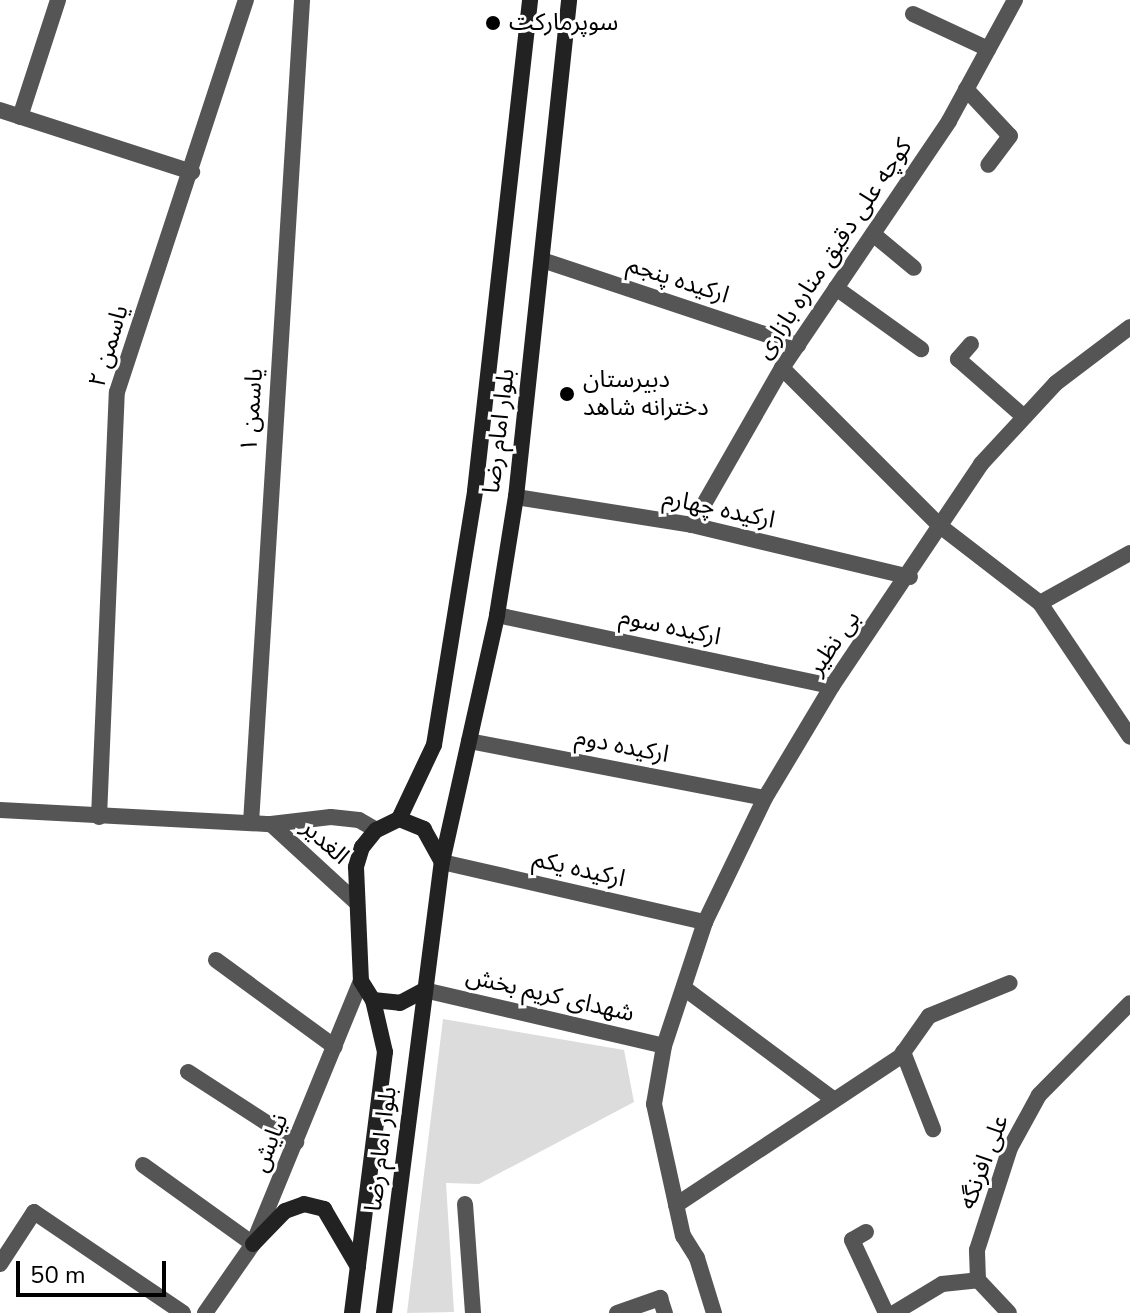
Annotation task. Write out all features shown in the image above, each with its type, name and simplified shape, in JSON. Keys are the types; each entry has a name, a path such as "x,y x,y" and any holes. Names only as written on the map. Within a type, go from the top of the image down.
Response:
{"main road":[{"name":"بلوار امام رضا","path":"399,819 434,745 460,581 530,0"},
{"name":"بلوار امام رضا","path":"384,1313 424,990 437,926 442,862 497,615 516,497 569,0"},
{"path":"361,981 356,867 362,847 376,830 399,819 424,829 442,862"},
{"name":"بلوار امام رضا","path":"352,1313 385,1052 373,1000 361,981"},
{"path":"373,1000 400,1003 424,990"},
{"path":"253,1244 285,1211 304,1204 324,1209 358,1267"}],"street":[{"path":"20,117 58,0"},
{"name":"یاسمن ۲","path":"99,817 117,392 192,172 246,0"},
{"name":"یاسمن ۱","path":"251,823 302,0"},
{"name":"کوچه علی دقیق مناره بازاری","path":"692,525 782,368 966,89 1015,0"},
{"path":"913,14 988,49"},
{"path":"966,89 1010,136 988,165"},
{"path":"0,110 192,172"},
{"path":"873,234 914,268"},
{"name":"ارکیده پنجم","path":"542,260 798,345"},
{"path":"836,288 921,349"},
{"name":"بی نظیر","path":"714,1313 676,1205 654,1104 664,1046 705,922 765,798 832,686 910,577 981,464 1056,383 1130,327"},
{"path":"971,344 958,359 1024,417"},
{"path":"782,368 940,526 1040,603 1130,737"},
{"name":"ارکیده چهارم","path":"516,497 692,525 910,577"},
{"path":"1040,603 1130,554"},
{"name":"ارکیده سوم","path":"497,615 832,686"},
{"name":"ارکیده دوم","path":"469,741 765,798"},
{"path":"0,810 271,824"},
{"name":"الغدیر","path":"271,824 331,817 359,820 376,830"},
{"name":"الغدیر","path":"271,824 357,903"},
{"name":"ارکیده یکم","path":"442,862 705,922"},
{"path":"216,960 335,1047"},
{"name":"نیایش","path":"205,1313 253,1244 361,981"},
{"path":"676,1205 903,1052 929,1016 1010,983"},
{"path":"684,988 834,1100"},
{"name":"شهدای کریم بخش","path":"424,990 664,1046"},
{"name":"علی افرنگه","path":"978,1280 977,1250 1010,1148 1039,1095 1130,1003"},
{"path":"903,1052 933,1129"},
{"path":"188,1072 296,1142"},
{"path":"143,1165 253,1244"},
{"path":"465,1204 473,1313"},
{"path":"0,1264 6,1246 34,1212 183,1313"},
{"path":"866,1232 852,1240 886,1313"},
{"path":"894,1313 942,1284 978,1280 1009,1313"},
{"path":"617,1313 660,1298 665,1313"}],"shaded area":[{"path":"443,1019 624,1050 634,1102 479,1184 446,1183 454,1312 407,1313"}],"place":[{"name":"سوپرمارکت","path":"493,23"},
{"name":"دبیرستان دخترانه شاهد","path":"567,394"}]}
